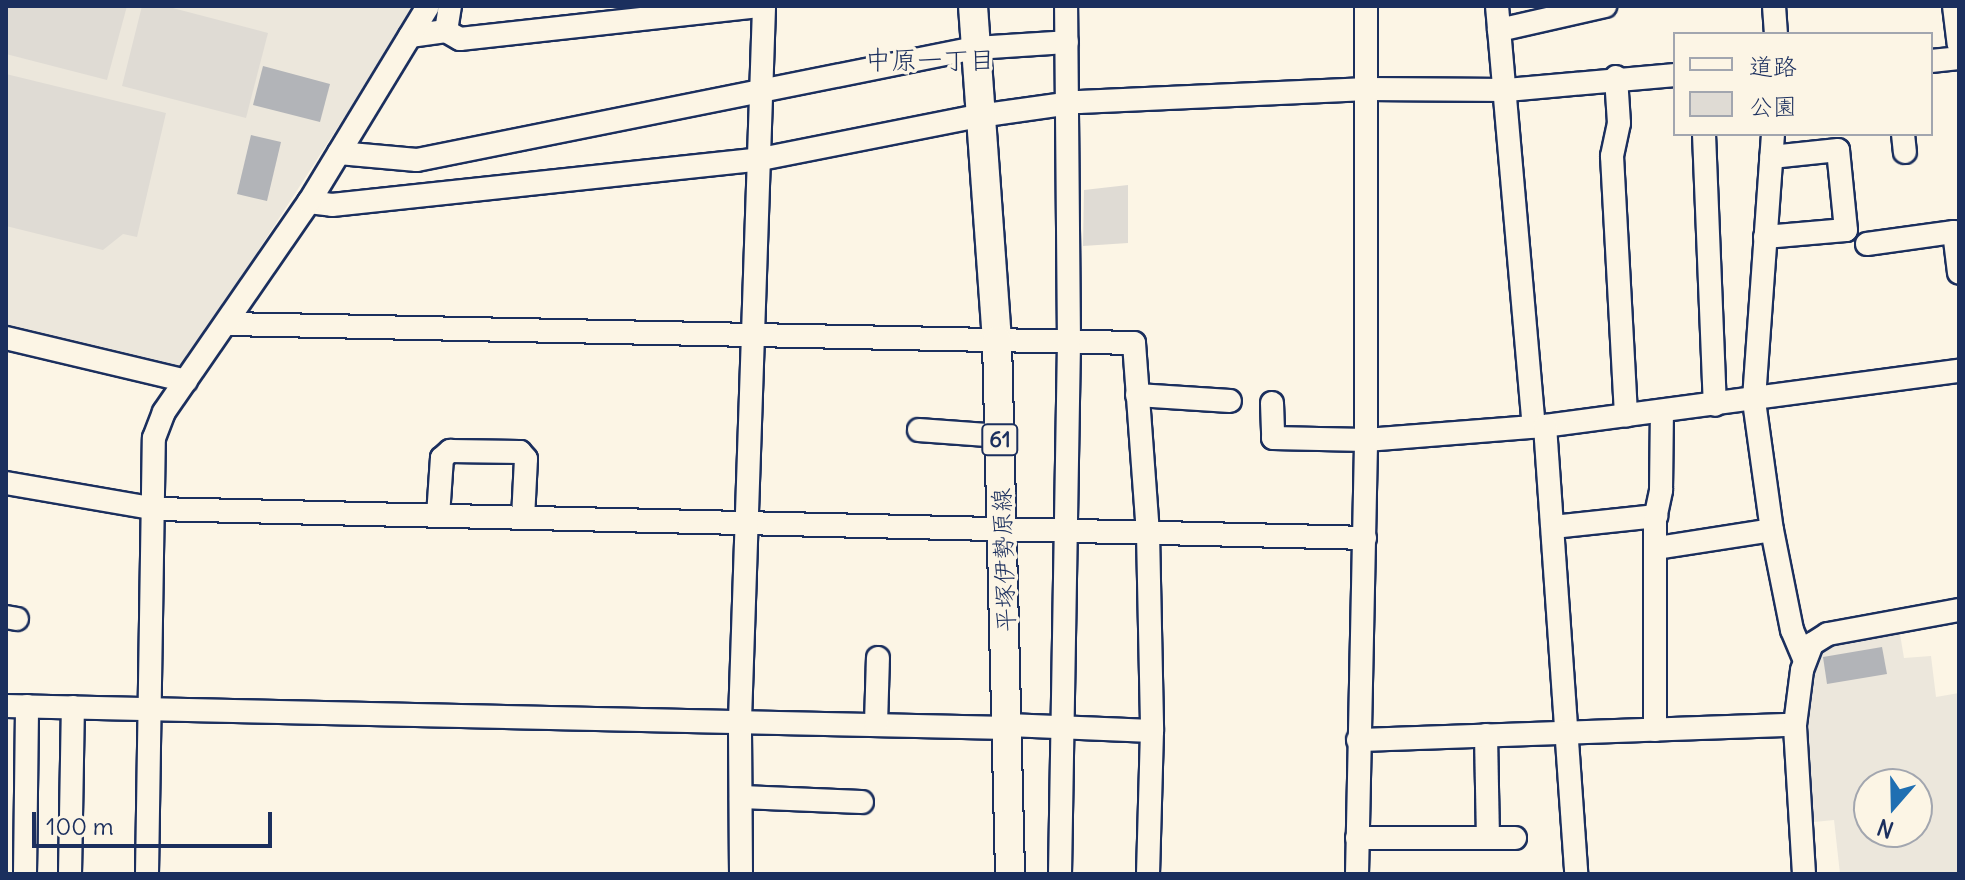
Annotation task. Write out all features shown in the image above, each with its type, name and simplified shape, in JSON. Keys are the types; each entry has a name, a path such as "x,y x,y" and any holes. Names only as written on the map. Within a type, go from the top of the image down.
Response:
{"main road":[{"name":"平塚伊勢原線","path":"973,6 997,341 1010,874"}],"street":[{"path":"147,874 156,509 154,438 186,381 309,202 428,6"},
{"path":"446,31 450,6"},
{"path":"410,36 446,31 460,39 762,6 740,720 741,874"},
{"path":"1060,874 1069,342 1066,6"},
{"path":"1357,874 1365,538 1366,6"},
{"path":"1497,6 1553,527 1576,874"},
{"path":"1499,30 1605,6"},
{"path":"1774,6 1776,32"},
{"path":"1954,6 1959,44"},
{"path":"339,153 417,160 975,48 1067,42"},
{"path":"1933,61 1959,58"},
{"path":"309,202 332,205 756,160 979,116 1068,104 1368,89 1507,90 1616,77 1673,75"},
{"path":"1616,77 1619,123 1612,156 1626,416"},
{"path":"1704,136 1715,405"},
{"path":"1773,136 1754,401 1772,530 1792,630 1804,658"},
{"path":"1765,237 1846,230 1838,150 1771,157"},
{"path":"1867,244 1954,232 1959,273"},
{"path":"228,324 1134,343 1148,533 1152,731 1148,874"},
{"path":"6,338 186,381"},
{"path":"1272,403 1273,438 1366,440 1540,426 1662,412 1959,371"},
{"path":"1137,395 1230,401"},
{"path":"1655,730 1656,516 1662,412"},
{"path":"919,430 1000,436"},
{"path":"438,516 442,458 450,451 520,452 526,459 523,518"},
{"path":"6,483 156,509 1365,538"},
{"path":"1553,527 1656,516"},
{"path":"1657,548 1772,530"},
{"path":"1804,874 1795,725 1804,658 1812,644 1828,634 1959,610"},
{"path":"876,724 878,658"},
{"path":"25,874 16,706 1152,731"},
{"path":"70,874 73,707"},
{"path":"1358,740 1795,725"},
{"path":"1486,735 1488,837"},
{"path":"741,797 862,802"},
{"path":"1357,838 1515,838"}],"shaded area":[{"path":"6,6 416,6 187,361 174,367 6,324"},
{"path":"263,66 330,84 320,122 253,105"},
{"path":"251,135 281,142 267,201 237,194"},
{"path":"1899,628 1904,658 1931,656 1936,697 1959,693 1959,874 1840,874 1834,820 1804,823 1804,705 1819,646"},
{"path":"1882,647 1887,674 1827,684 1823,657"}],"green space":[{"path":"6,6 127,6 107,80 6,54"},
{"path":"142,6 165,6 268,33 246,118 122,86"},
{"path":"6,74 166,113 137,237 123,234 103,250 6,226"},
{"path":"1128,185 1128,243 1083,246 1084,190"}],"district":[{"name":"中原一丁目","path":"930,60"}]}
